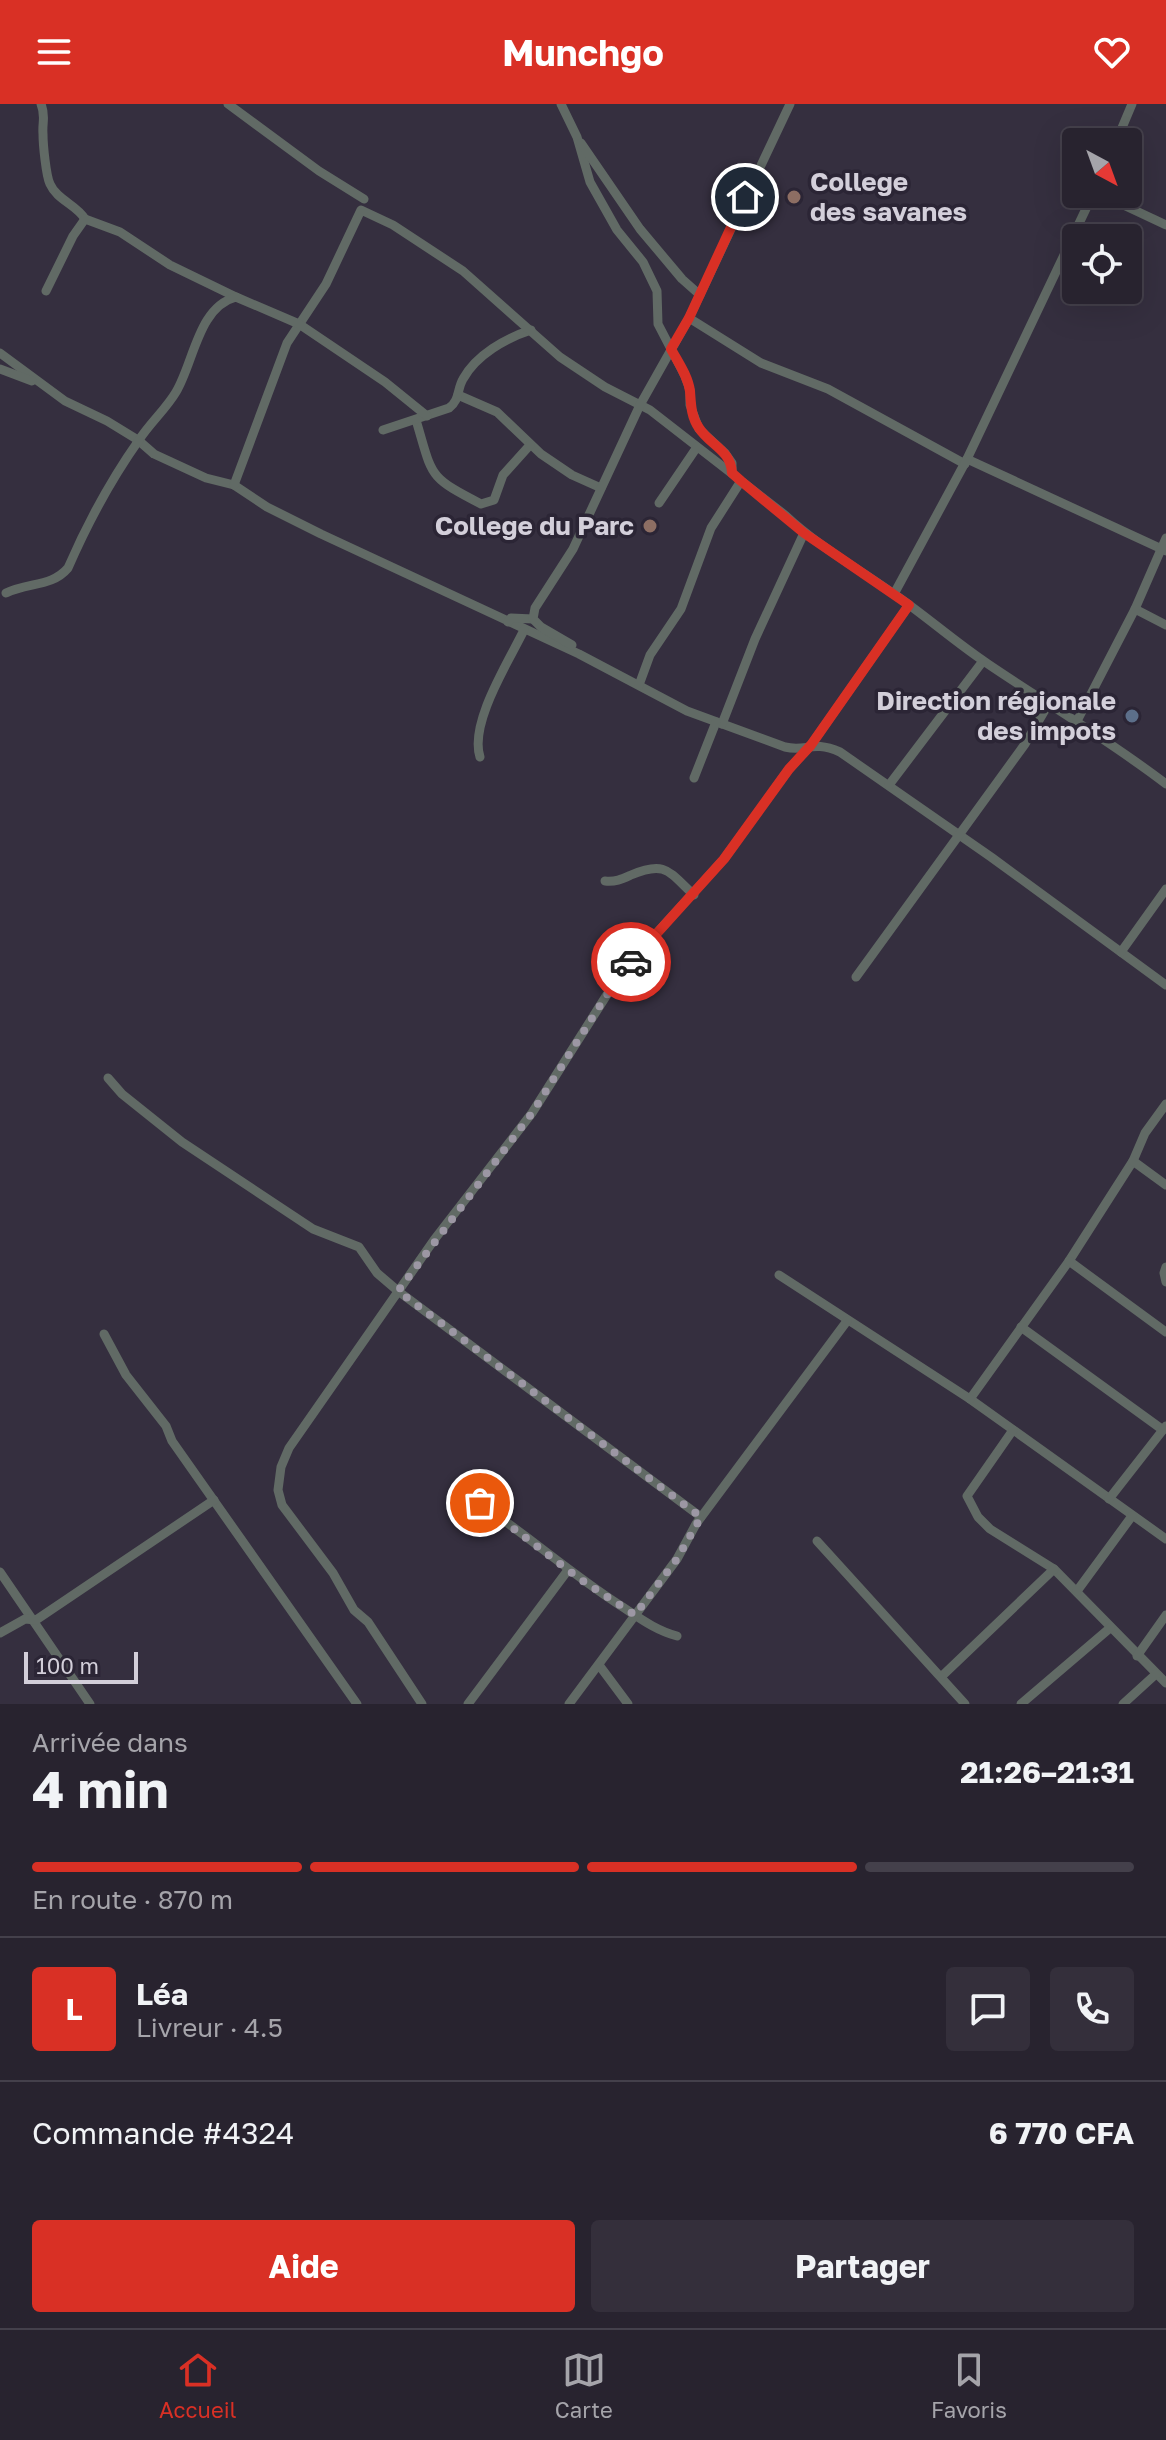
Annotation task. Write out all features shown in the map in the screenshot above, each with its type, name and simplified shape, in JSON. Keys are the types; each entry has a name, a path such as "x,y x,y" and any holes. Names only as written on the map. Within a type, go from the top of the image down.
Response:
{"street":[{"path":"41,104 46,119 43,136 50,184 85,219 120,232 170,265 299,324 385,382 427,416"},
{"path":"228,104 319,171 364,199"},
{"path":"561,104 577,137 640,229 682,279 700,295"},
{"path":"533,619 535,608 573,549 640,405 689,318 790,104"},
{"path":"1122,128 1132,104"},
{"path":"577,137 590,182 617,230 643,262 657,291 658,324 685,376 690,390 690,405 699,429 725,453 732,463 732,473"},
{"path":"894,594 966,461 1086,208"},
{"path":"1130,208 1166,225"},
{"path":"234,485 287,343 326,284 361,210 393,225 463,271 560,357 605,387 640,405 732,473 804,533 894,594 983,661 1165,780"},
{"path":"46,291 73,236 85,219"},
{"path":"6,593 22,585 50,583 60,578 68,568 102,494 138,440 176,393 206,322 224,301 236,297"},
{"path":"689,318 761,363 828,389 966,461 1164,550"},
{"path":"383,430 455,404 460,383 467,372 490,350 512,336 531,330"},
{"path":"0,353 65,401 138,440 154,454 206,478 234,485 267,507 308,528 579,654 687,711 792,749 824,745 840,752 1166,985"},
{"path":"0,369 39,383"},
{"path":"458,395 497,412 530,445 572,475 601,488"},
{"path":"416,420 432,472 442,483 481,504 494,500 503,475 530,445"},
{"path":"659,503 697,447"},
{"path":"639,685 650,655 684,602 711,528 741,481"},
{"path":"694,778 804,533"},
{"path":"1077,721 1164,550 1166,538"},
{"path":"422,1704 377,1635 354,1610 333,1573 282,1505 278,1490 281,1467 289,1448 398,1291 532,1113 608,993 634,958 724,859 789,769 811,745 909,605"},
{"path":"1135,609 1166,625"},
{"path":"508,622 517,617 533,619 541,627 569,642 579,654"},
{"path":"480,757 480,722 524,630"},
{"path":"889,785 983,661"},
{"path":"856,977 1025,744 1048,705"},
{"path":"605,881 615,882 650,867 667,870 694,895"},
{"path":"1121,952 1166,889"},
{"path":"108,1078 122,1094 182,1142 313,1229 359,1247 377,1273 398,1291 701,1517"},
{"path":"970,1399 1069,1261 1133,1161 1145,1133 1166,1104"},
{"path":"1133,1161 1166,1185"},
{"path":"1069,1261 1166,1332"},
{"path":"1166,1267 1166,1282"},
{"path":"779,1275 970,1399 1166,1539"},
{"path":"569,1704 677,1559 701,1517 847,1321"},
{"path":"1021,1327 1165,1428 1109,1499"},
{"path":"104,1334 126,1375 166,1426 172,1441 357,1704"},
{"path":"1013,1430 967,1496 969,1504 990,1529 1054,1569 1166,1683"},
{"path":"462,1492 658,1631 677,1636"},
{"path":"0,1633 15,1623 36,1620 214,1500"},
{"path":"1077,1591 1132,1516"},
{"path":"817,1541 965,1704"},
{"path":"941,1677 1054,1569"},
{"path":"468,1704 568,1570"},
{"path":"0,1572 90,1704"},
{"path":"1137,1656 1166,1615"},
{"path":"1021,1704 1110,1628"},
{"path":"599,1665 628,1704"},
{"path":"1123,1704 1156,1674"}],"way so far":[{"path":"480,1503 580,1579 635,1615 677,1559 701,1517 398,1291 532,1113 631,962"}],"place":[{"name":"College des savanes","path":"794,197"},
{"name":"College du Parc","path":"650,526"},
{"name":"Direction régionale des impots","path":"1132,716"}],"route":[{"path":"631,962 724,859 789,769 811,745 909,605 804,533 741,481 732,473 732,463 725,453 699,429 690,405 690,390 671,349 689,318 745,197"}]}
